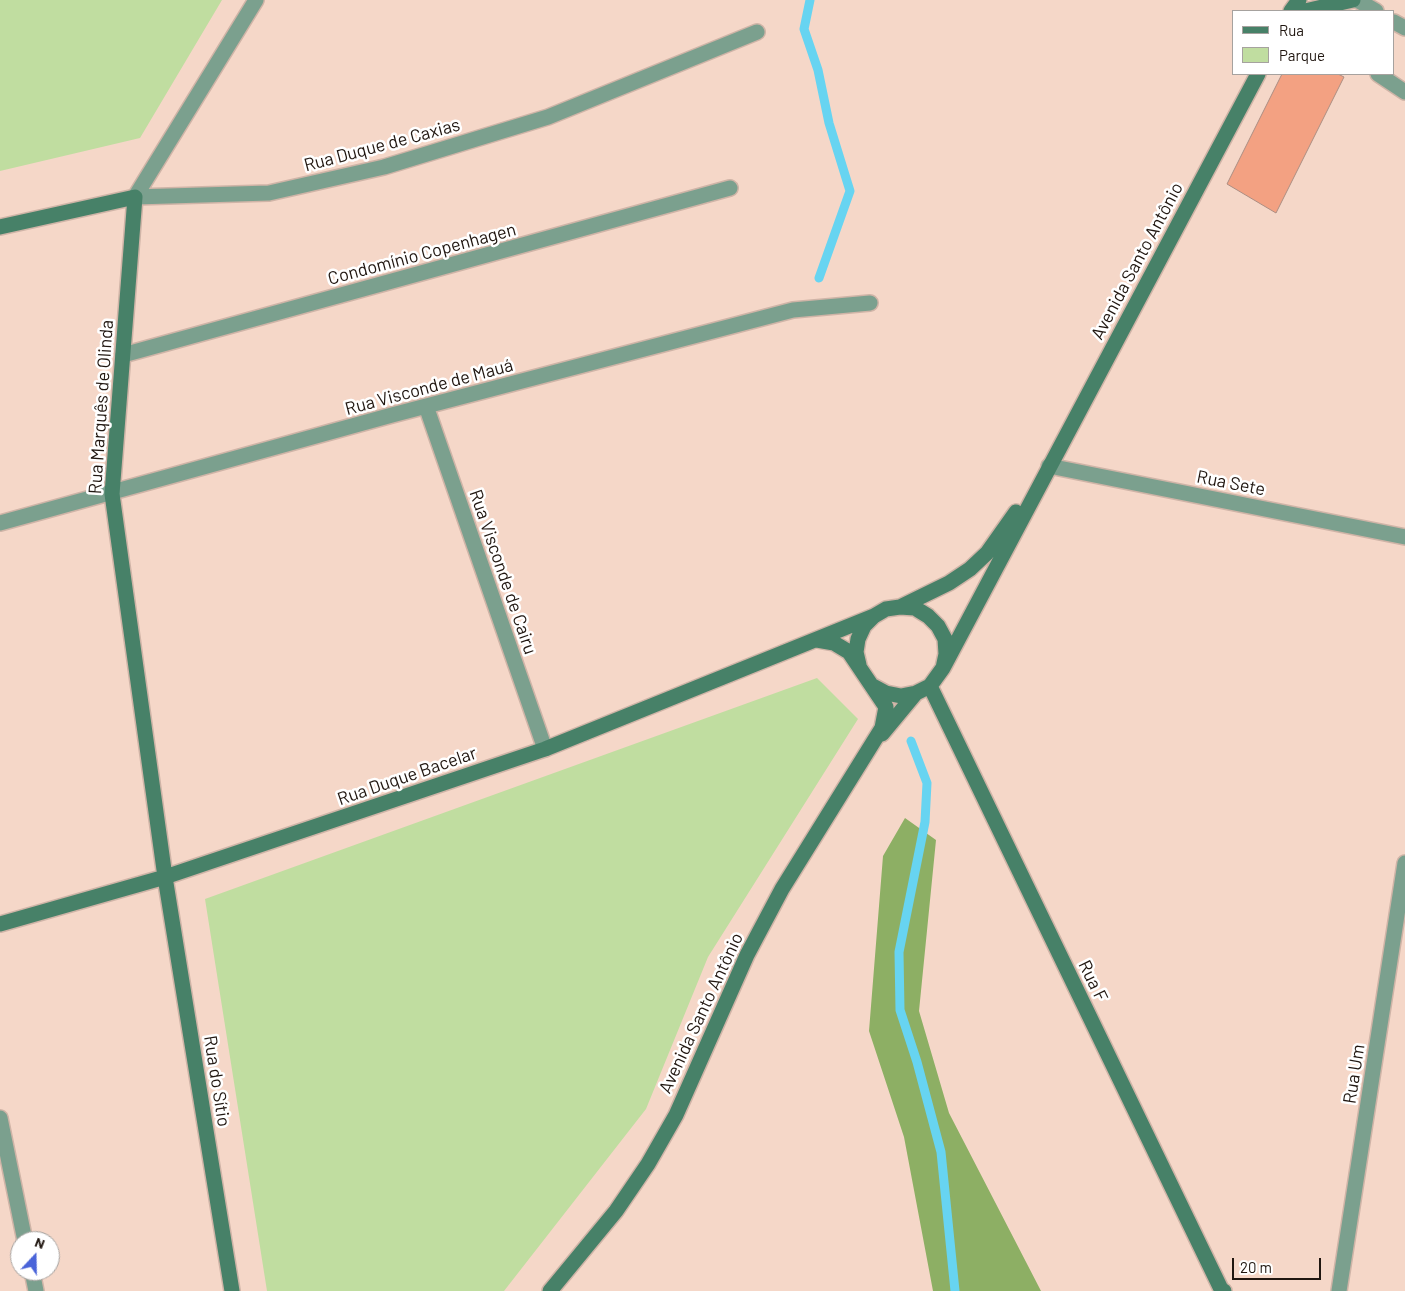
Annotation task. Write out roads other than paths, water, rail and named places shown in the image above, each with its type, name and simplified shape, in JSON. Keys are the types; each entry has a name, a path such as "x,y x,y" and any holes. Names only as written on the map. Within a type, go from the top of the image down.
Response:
{"main road":[{"path":"1309,10 1353,0"},
{"name":"Avenida Santo Antônio","path":"943,668 1257,75"},
{"name":"Rua Duque de Caxias","path":"0,227 135,197"},
{"name":"Rua Marquês de Olinda","path":"135,197 112,494 165,877"},
{"name":"Avenida Santo Antônio","path":"900,606 949,583 970,569 987,553 1049,466"},
{"path":"817,640 842,646 873,686 886,693 901,696 923,690 943,668 946,654 945,639 938,626 928,616 915,608 900,606 886,609 874,616 864,626 858,639 856,652 859,666"},
{"name":"Rua Duque Bacelar","path":"0,924 165,877 545,749 874,616"},
{"name":"Avenida Santo Antônio","path":"550,1291 616,1211 648,1164 676,1115 747,955 774,905 875,743 882,728 886,707 873,686"},
{"name":"Avenida Santo Antônio","path":"875,743 923,690"},
{"name":"Rua F","path":"923,690 1223,1291"},
{"name":"Rua do Sítio","path":"165,877 232,1291"}],"street":[{"name":"Rua Marquês de Olinda","path":"135,197 256,0"},
{"path":"1357,0 1374,10"},
{"name":"Rua Duque de Caxias","path":"135,197 269,193 384,168 548,117 757,32"},
{"path":"1380,75 1405,92"},
{"name":"Condomínio Copenhagen","path":"123,355 730,188"},
{"name":"Rua Visconde de Mauá","path":"0,523 112,494 426,406 793,310 870,303"},
{"name":"Rua Visconde de Cairu","path":"426,406 545,749"},
{"name":"Rua Sete","path":"1049,466 1405,536"},
{"name":"Rua Um","path":"1340,1291 1405,863"},
{"path":"0,1118 23,1231"}],"waterway":[{"path":"810,0 804,29 818,70 829,123 850,191 819,278"},
{"path":"911,741 927,783 925,822 899,952 900,1010 917,1062 941,1152 955,1291"}]}
